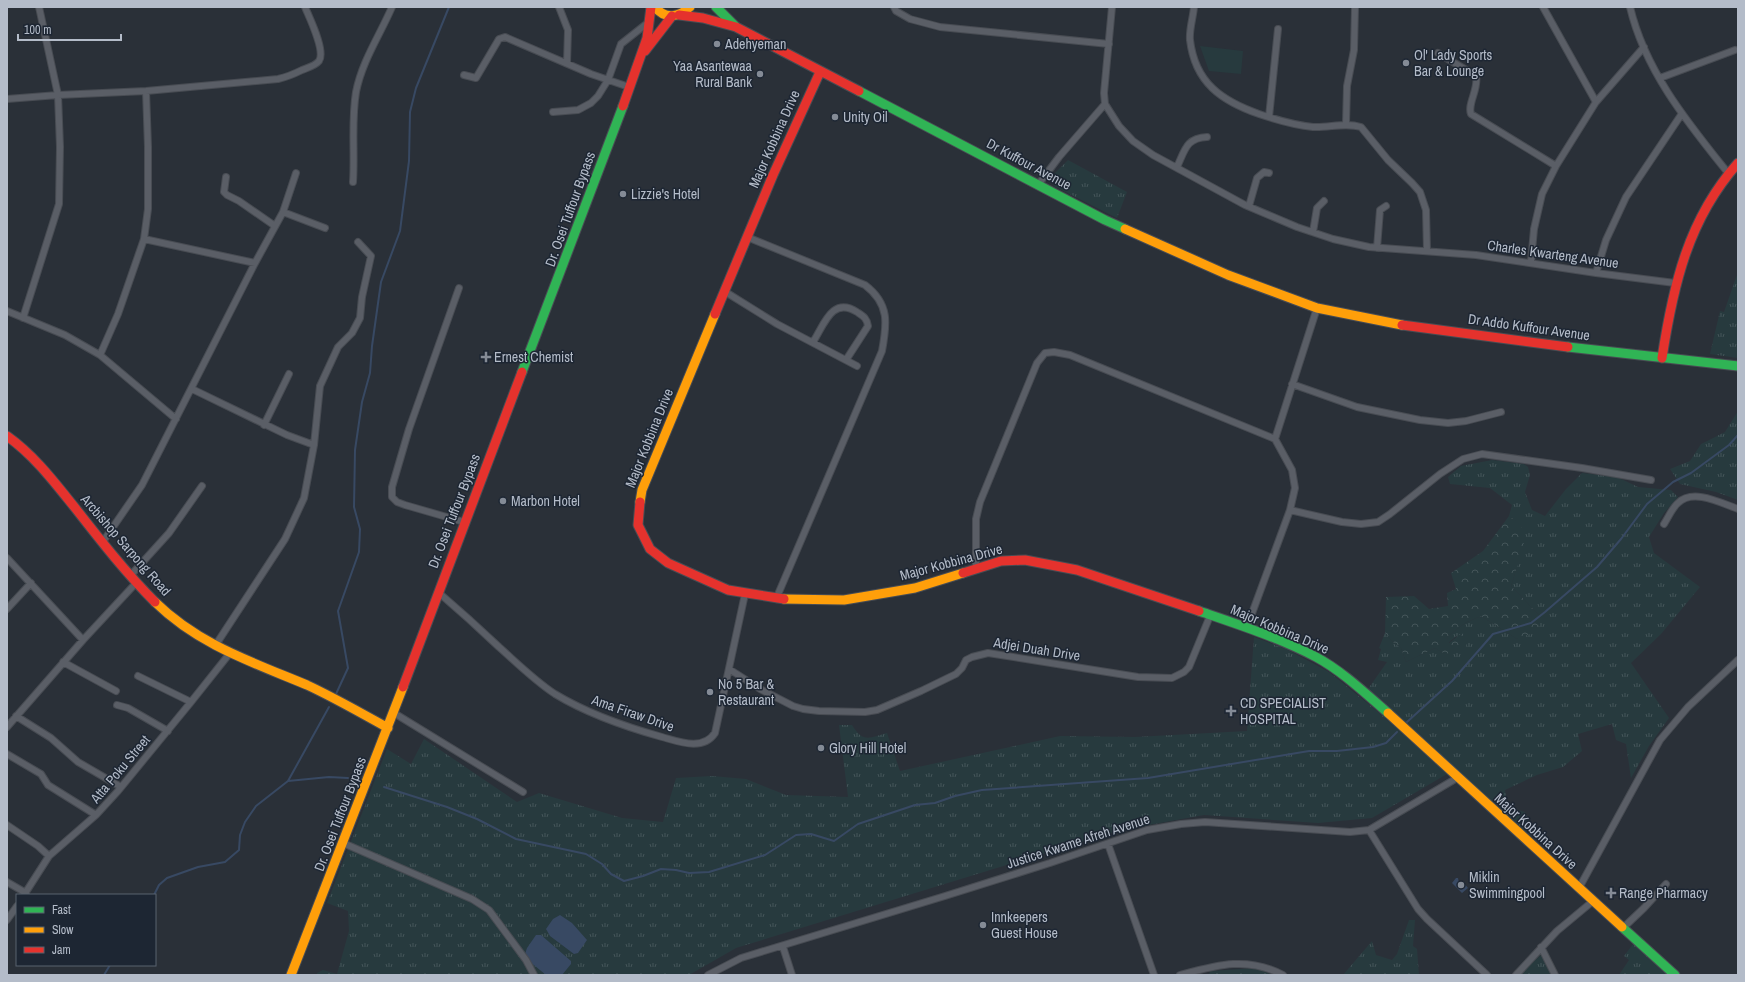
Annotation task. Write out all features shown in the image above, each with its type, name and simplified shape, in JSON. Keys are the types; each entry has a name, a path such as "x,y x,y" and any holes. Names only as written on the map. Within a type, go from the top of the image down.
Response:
{"main road":[{"path":"642,53 645,26 643,7"},
{"name":"Dr. Osei Tuffour Bypass","path":"291,975 394,713 464,522 568,254 642,53 648,34 651,7"},
{"path":"655,7 664,15 703,18 736,27"},
{"name":"Dr. Osei Tuffour Bypass","path":"642,53 676,16 690,7"},
{"path":"716,7 736,27"},
{"name":"Dr Kuffour Avenue","path":"736,27 1105,220 1221,272 1317,308"},
{"name":"Major Kobbina Drive","path":"820,72 787,143 642,490 638,525 650,548 668,563 701,580 728,590 776,599 831,601 856,599 915,588 1001,561 1025,560 1077,570 1210,616 1247,627 1316,657 1358,686 1457,778 1593,901 1624,927 1675,975"},
{"path":"1662,358 1676,283 1691,239 1715,192 1728,173 1738,163"},
{"name":"Dr Addo Kuffour Avenue","path":"1317,308 1406,326 1738,366"},
{"name":"Arcbishop Sarpong Road","path":"7,436 19,444 51,478 133,580 171,617 188,630 216,646 310,687 388,728"}],"street":[{"path":"23,318 59,204 60,147 58,95 39,7"},
{"path":"7,99 146,91 278,79 288,76 315,64 320,60 316,32 305,7"},
{"path":"353,182 353,121 357,91 367,59 392,7"},
{"path":"559,7 568,30 567,63"},
{"path":"894,7 896,11 910,19 940,28 1109,44"},
{"path":"1038,184 1059,157 1105,104 1104,93 1112,7"},
{"path":"1194,7 1190,40 1194,58 1199,70 1211,87 1223,98 1234,104 1269,117 1294,124 1324,128 1346,124 1361,127 1388,160 1420,192 1426,210 1427,251"},
{"path":"1346,124 1347,86 1354,50 1355,7"},
{"path":"1543,7 1596,102"},
{"path":"1630,7 1644,47 1660,78 1682,114 1728,173"},
{"path":"553,112 578,110 591,103 598,96 608,80 621,44 626,38 645,26"},
{"path":"1269,117 1278,29"},
{"path":"464,75 476,78 499,39 505,37 608,80 629,87"},
{"path":"1531,262 1534,229 1542,194 1556,166 1596,102 1644,47"},
{"path":"1660,78 1735,50"},
{"path":"1438,53 1476,76 1477,82 1470,109 1471,114 1556,166"},
{"path":"100,354 118,314 144,239 148,209 146,91"},
{"name":"Charles Kwarteng Avenue","path":"1105,104 1119,126 1133,141 1153,155 1249,206 1313,232 1355,244 1378,248 1427,251 1531,262 1596,273 1676,283"},
{"path":"1596,273 1606,240 1626,197 1682,114"},
{"path":"1177,167 1189,143 1196,138 1207,137"},
{"path":"1249,206 1257,178 1264,172 1270,174"},
{"path":"102,543 142,485 255,263 283,212 296,173"},
{"path":"226,177 224,192 226,195 239,201 275,226"},
{"path":"1313,232 1317,208 1324,201"},
{"path":"1378,248 1380,210 1386,206"},
{"path":"283,212 325,228"},
{"path":"747,237 865,285 872,290 883,305 885,313 882,351 776,599"},
{"path":"144,239 255,263"},
{"path":"216,646 288,532 305,492 314,445 320,386 338,347 352,333 360,318 362,297 371,256 358,242"},
{"path":"460,288 413,415 395,474 392,486 392,497 397,502 405,505 464,522"},
{"path":"724,291 777,324 857,366"},
{"path":"813,342 833,311 840,306 849,307 863,316 866,319 868,326 846,360"},
{"path":"1275,439 1317,308"},
{"path":"7,311 65,334 100,354 176,419"},
{"path":"976,570 976,525 980,502 1037,363 1045,353 1054,352 1070,355 1275,439 1292,470 1294,488 1290,510 1247,627"},
{"path":"264,425 289,374"},
{"path":"1292,384 1357,407 1420,420 1448,423 1466,421 1500,412"},
{"path":"192,389 264,425 314,445"},
{"path":"1290,510 1319,518 1361,524 1378,522 1440,474 1464,459 1482,454 1582,468 1651,480"},
{"path":"7,726 83,640 133,580 169,533 202,486"},
{"path":"1664,524 1677,503 1684,498 1696,496 1738,509"},
{"path":"7,558 83,640"},
{"path":"7,609 31,583"},
{"name":"Ama Firaw Drive","path":"438,592 521,666 556,694 595,714 642,732 685,744 707,742 715,733 745,594"},
{"name":"Adjei Duah Drive","path":"729,669 760,689 793,706 819,711 865,712 877,710 921,691 956,674 962,668 966,660 988,653 1138,677 1172,678 1184,672 1189,667 1210,616"},
{"name":"Atta Poku Street","path":"25,894 50,856 96,815 122,787 230,653"},
{"path":"1579,888 1660,740 1688,707 1738,660"},
{"path":"63,662 116,691"},
{"path":"138,676 191,702"},
{"path":"117,705 128,708 168,731"},
{"path":"394,713 523,792"},
{"path":"16,716 51,738 78,762 122,787"},
{"path":"7,754 41,774 48,785 96,815"},
{"name":"Justice Kwame Afreh Avenue","path":"708,975 741,958 783,947 1108,844 1147,830 1181,824 1205,822 1350,832 1369,830 1457,778"},
{"path":"7,825 50,856"},
{"path":"1369,830 1418,909 1487,975"},
{"path":"343,843 485,906 526,960 534,975"},
{"path":"1108,844 1154,975"},
{"path":"7,882 25,894"},
{"path":"1624,927 1666,884"},
{"path":"1516,975 1557,931 1593,901"},
{"path":"7,920 16,907"},
{"path":"783,947 792,975"},
{"path":"1541,947 1555,975"},
{"path":"1180,975 1225,964 1242,963 1270,968 1283,975"}],"green space":[{"path":"1200,46 1243,51 1241,74 1209,71"},
{"path":"1068,160 1127,192 1117,218 1054,186 1054,174"},
{"path":"1738,272 1738,358 1710,354 1720,311 1724,312"},
{"path":"1738,411 1738,500 1716,492 1680,484 1670,469 1690,461 1701,444 1725,432"},
{"path":"1492,460 1524,464 1528,467 1530,475 1525,492 1532,510 1545,516 1566,489 1582,473 1617,477 1638,487 1671,490 1678,497 1664,513 1649,537 1654,553 1700,587 1661,634 1631,663 1669,718 1649,746 1631,778 1626,744 1616,740 1612,724 1578,734 1582,751 1563,767 1537,775 1505,790 1508,807 1525,812 1533,829 1531,836 1368,689 1387,662 1378,660 1381,649 1379,648 1385,633 1401,648 1406,662 1435,648 1445,654 1458,635 1448,643 1447,637 1465,623 1481,616 1517,639 1540,616 1511,586 1516,570 1521,525 1509,516 1512,505 1490,488 1450,484 1448,477 1461,466"},
{"path":"1509,516 1521,524 1524,546 1511,586 1540,616 1538,631 1517,639 1481,616 1465,623 1447,637 1449,643 1462,633 1467,637 1466,649 1445,654 1435,648 1406,662 1401,648 1385,633 1386,597 1414,596 1429,609 1448,606 1447,593 1456,589 1451,573 1483,551"},
{"path":"1254,637 1286,649 1329,672 1377,711 1447,774 1372,818 1318,823 1204,815 1121,830 736,948 689,975 317,975 317,973 323,970 337,974 349,931 348,911 327,903 387,749 411,764 424,739 517,802 539,793 622,818 663,822 676,778 712,776 746,779 786,795 848,797 839,725 852,725 860,735 867,738 887,733 900,771 1060,736 1135,737 1247,731"},
{"path":"1409,920 1415,920 1413,946 1417,949 1419,975 1343,975 1372,941 1376,955 1392,960 1397,954"},
{"path":"1633,944 1669,975 1619,975 1629,960 1624,956"},
{"path":"1541,955 1551,975 1519,975 1521,973"},
{"path":"1258,968 1272,975 1209,975 1210,971"}],"water":[{"name":"Miklin Swimmingpool","path":"1456,878 1458,878 1459,883 1464,883 1468,888 1462,893 1452,883"},
{"path":"560,915 572,923 587,940 578,953 574,954 550,936 546,929 553,919"},
{"path":"536,935 541,935 571,961 571,964 562,975 546,975 529,961 525,954 527,948"}],"waterway":[{"path":"336,694 348,668 338,611 359,552 360,529 354,507 355,450 362,402 370,373 372,346 381,282 400,231 409,161 410,112 416,88 449,7"},
{"path":"1407,722 1452,681 1493,634 1531,623 1545,612 1597,567 1621,539 1647,504 1673,482 1691,473 1729,445 1738,435"},
{"path":"154,894 159,885 167,878 198,867 225,862 239,850 240,835 245,822 256,806 288,781 329,707"},
{"path":"384,787 447,807 477,819 516,839 586,854 602,864 611,874 624,881 661,869 689,873 709,872 765,855 796,835 811,834 834,841 858,824 915,805 935,803 955,796 982,790 1148,778 1309,751 1337,751 1373,747 1386,743 1397,732"},
{"path":"288,781 329,777 348,778"},
{"path":"104,975 109,966"}],"traffic: fast":[{"path":"716,7 735,26"},
{"path":"859,91 1105,220 1125,229"},
{"path":"522,372 623,106"},
{"path":"1568,347 1738,366"},
{"path":"1199,611 1243,626 1316,657 1344,676 1388,713"},
{"path":"1622,927 1675,975"}],"traffic: slow":[{"path":"655,7 663,14 672,16 677,15 690,7"},
{"path":"1125,229 1228,275 1317,308 1402,325"},
{"path":"640,502 642,490 715,314"},
{"path":"784,599 844,600 915,588 963,573"},
{"path":"155,602 172,617 208,641 246,660 307,685 388,728"},
{"path":"291,975 403,687"},
{"path":"1388,713 1622,927"}],"traffic: jam":[{"path":"623,106 647,38 651,7"},
{"path":"679,15 703,18 736,27 859,91"},
{"path":"645,51 672,16"},
{"path":"715,314 773,175 820,72"},
{"path":"1662,358 1671,305 1685,254 1707,207 1721,185 1738,163"},
{"path":"1402,325 1568,347"},
{"path":"403,687 522,372"},
{"path":"7,436 27,452 44,470 114,557 155,602"},
{"path":"640,502 638,525 650,549 668,563 728,590 784,599"},
{"path":"963,573 1001,561 1025,560 1077,570 1199,611"}],"place":[{"name":"Adehyeman","path":"717,44"},
{"name":"Ol' Lady Sports Bar & Lounge","path":"1406,63"},
{"name":"Yaa Asantewaa Rural Bank","path":"760,74"},
{"name":"Unity Oil","path":"835,117"},
{"name":"Lizzie's Hotel","path":"623,194"},
{"name":"Ernest Chemist","path":"486,357"},
{"name":"Marbon Hotel","path":"503,501"},
{"name":"No 5 Bar & Restaurant","path":"710,692"},
{"name":"CD SPECIALIST HOSPITAL","path":"1231,711"},
{"name":"Glory Hill Hotel","path":"821,748"},
{"name":"Miklin Swimmingpool","path":"1461,885"},
{"name":"Range Pharmacy","path":"1611,893"},
{"name":"Innkeepers Guest House","path":"983,925"}]}
